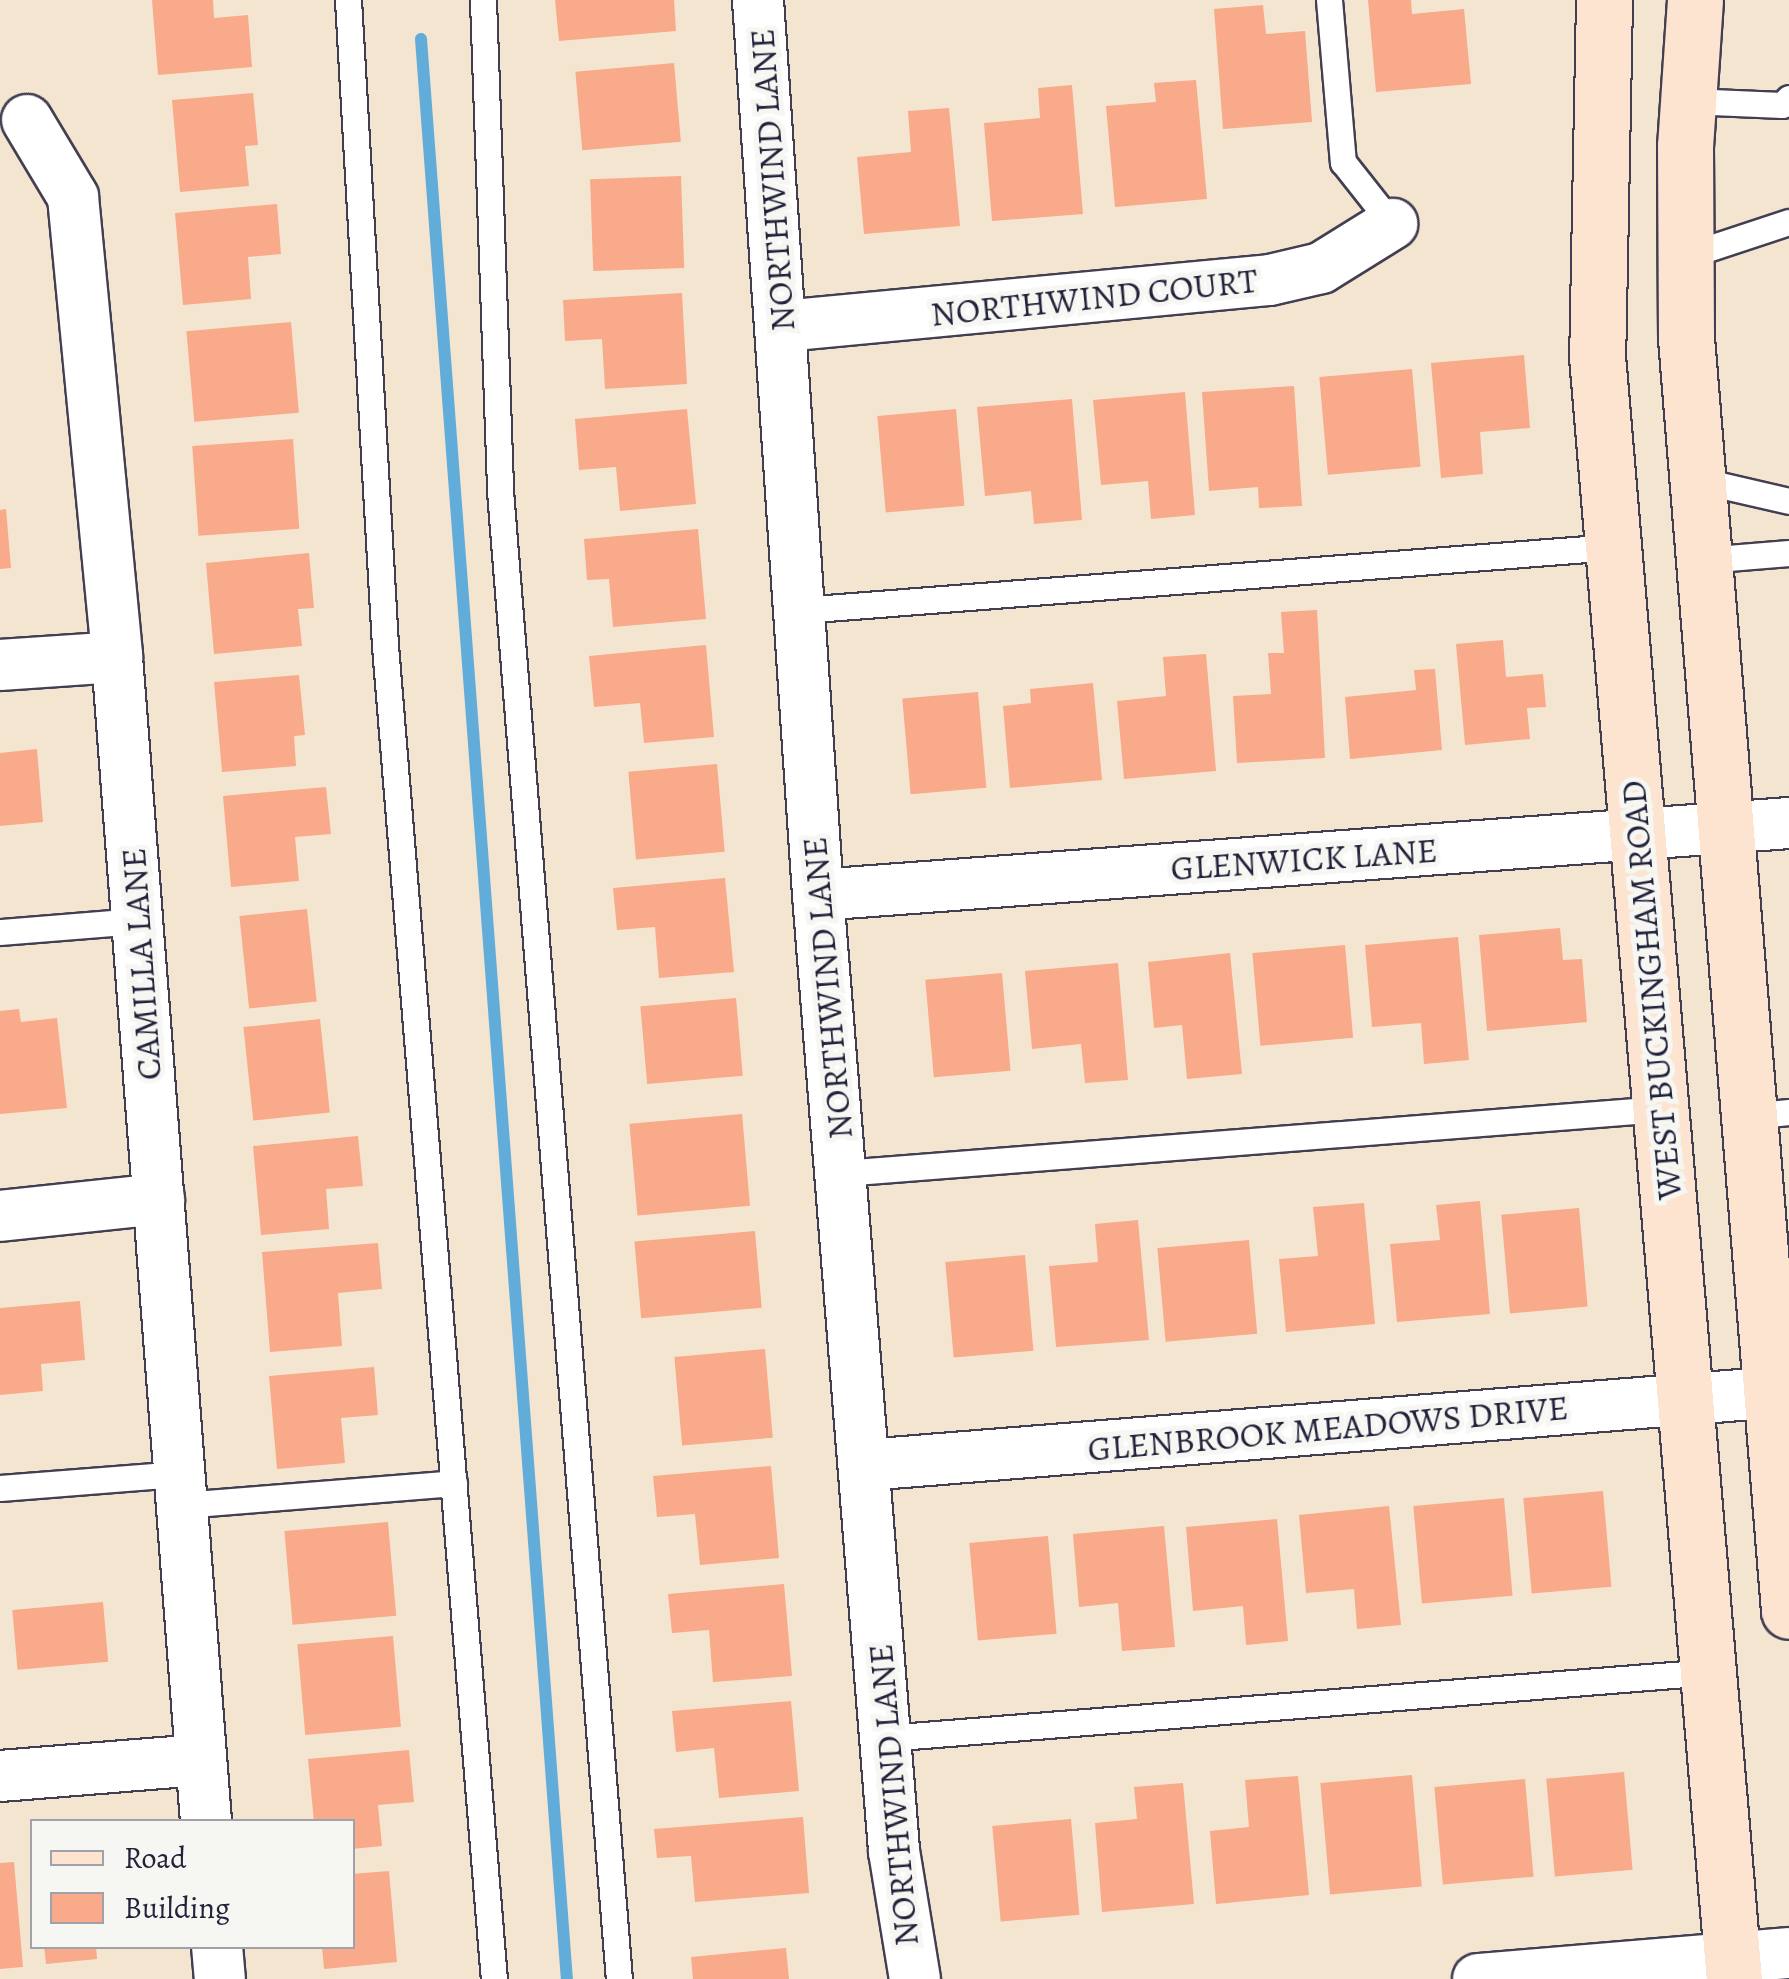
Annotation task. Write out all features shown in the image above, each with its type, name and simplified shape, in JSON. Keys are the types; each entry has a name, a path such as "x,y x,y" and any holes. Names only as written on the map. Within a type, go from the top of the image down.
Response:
{"main road":[{"name":"WEST BUCKINGHAM ROAD","path":"1604,0 1598,356 1733,1969"},
{"path":"1695,0 1688,101 1686,256 1698,480 1726,828 1769,1114 1789,1610"}],"street":[{"name":"NORTHWIND LANE","path":"758,0 783,326 818,895 886,1738 913,1976"},
{"name":"CAMILLA LANE","path":"27,120 73,197 117,657 206,1819"},
{"name":"NORTHWIND COURT","path":"783,326 1270,280 1320,268 1392,224"},
{"path":"0,665 117,657"},
{"name":"GLENWICK LANE","path":"818,895 1789,823"},
{"path":"0,1216 159,1199"},
{"name":"GLENBROOK MEADOWS DRIVE","path":"866,1465 1780,1391"},
{"path":"0,1776 200,1760"},
{"path":"217,1949 220,1979"},
{"path":"1478,1979 1733,1969 1789,1953"}],"lane":[{"path":"348,0 386,646 494,1979"},
{"path":"483,0 500,491 619,1979"},
{"path":"1329,0 1343,162 1392,224"},
{"path":"1688,101 1782,105 1789,98"},
{"path":"1686,256 1789,222"},
{"path":"1698,480 1789,501"},
{"path":"801,610 1614,547"},
{"path":"1704,560 1789,553"},
{"path":"0,932 138,921"},
{"path":"842,1174 1661,1109"},
{"path":"0,1488 180,1490 454,1484"},
{"path":"886,1738 1709,1672"}],"building":[{"path":"152,0 213,0 214,18 248,15 252,67 158,75"},
{"path":"555,0 674,0 676,31 559,41"},
{"path":"1368,0 1411,0 1412,14 1464,9 1471,84 1376,92"},
{"path":"1263,5 1266,34 1305,31 1312,122 1223,129 1214,9"},
{"path":"674,63 681,142 582,150 575,72"},
{"path":"1196,80 1207,199 1115,207 1106,106 1156,102 1154,83"},
{"path":"1072,85 1083,214 992,221 984,123 1040,118 1038,88"},
{"path":"253,93 258,145 245,146 249,186 180,192 172,100"},
{"path":"949,108 960,226 864,234 857,157 911,152 908,111"},
{"path":"681,176 684,268 593,271 590,179"},
{"path":"277,204 281,254 248,257 251,299 183,305 175,213"},
{"path":"682,293 687,384 605,389 602,339 565,341 563,300"},
{"path":"291,322 299,413 194,422 186,331"},
{"path":"1524,355 1530,428 1480,432 1483,474 1441,478 1431,363"},
{"path":"1412,369 1421,467 1328,475 1319,377"},
{"path":"1294,386 1302,506 1259,508 1258,487 1209,491 1202,392"},
{"path":"1185,392 1195,515 1151,519 1148,481 1101,485 1093,400"},
{"path":"1072,399 1082,520 1034,524 1031,491 985,496 977,407"},
{"path":"687,409 696,504 620,511 616,467 579,470 575,419"},
{"path":"956,409 964,506 886,513 877,416"},
{"path":"293,439 299,529 199,536 192,446"},
{"path":"6,509 11,568 0,569 0,510"},
{"path":"698,529 706,619 613,627 609,579 587,580 584,539"},
{"path":"309,553 314,608 298,609 302,646 214,654 206,563"},
{"path":"1317,610 1325,758 1237,763 1233,696 1271,694 1268,653 1284,653 1281,612"},
{"path":"1503,640 1506,677 1543,674 1546,707 1527,708 1530,739 1465,745 1456,644"},
{"path":"706,645 714,737 644,743 640,703 594,707 589,656"},
{"path":"1206,654 1216,771 1124,779 1117,701 1166,696 1163,657"},
{"path":"1435,669 1442,750 1350,759 1345,697 1416,690 1414,670"},
{"path":"299,675 305,735 294,736 296,766 222,772 214,682"},
{"path":"1093,683 1102,780 1010,788 1003,706 1031,703 1030,689"},
{"path":"978,692 986,788 911,794 902,699"},
{"path":"37,749 43,822 0,826 0,753"},
{"path":"717,764 725,852 636,859 628,772"},
{"path":"326,787 331,834 295,837 299,881 231,887 223,796"},
{"path":"725,878 734,972 659,978 655,927 617,930 613,888"},
{"path":"307,909 317,1001 249,1009 239,916"},
{"path":"1560,928 1563,960 1582,959 1587,1022 1487,1031 1479,935"},
{"path":"1458,937 1469,1060 1424,1064 1421,1023 1372,1027 1365,945"},
{"path":"1345,945 1353,1038 1260,1046 1252,953"},
{"path":"1230,953 1242,1074 1187,1079 1182,1025 1154,1028 1148,962"},
{"path":"1118,963 1128,1080 1085,1083 1081,1044 1032,1049 1025,971"},
{"path":"1002,973 1011,1071 934,1077 925,980"},
{"path":"736,998 743,1076 647,1084 640,1006"},
{"path":"19,1009 21,1022 57,1018 67,1108 0,1114 0,1011"},
{"path":"320,1019 330,1112 253,1121 243,1027"},
{"path":"742,1114 750,1206 637,1215 629,1124"},
{"path":"358,1136 363,1186 326,1189 329,1229 261,1235 253,1146"},
{"path":"1480,1201 1490,1314 1397,1322 1390,1244 1440,1240 1436,1205"},
{"path":"1364,1203 1375,1324 1286,1332 1279,1259 1318,1256 1313,1207"},
{"path":"1579,1208 1588,1307 1510,1313 1501,1215"},
{"path":"1138,1220 1149,1340 1056,1347 1049,1266 1098,1262 1095,1224"},
{"path":"755,1231 762,1308 641,1318 634,1242"},
{"path":"1249,1240 1257,1334 1166,1342 1157,1248"},
{"path":"378,1243 382,1289 338,1293 342,1346 270,1352 262,1252"},
{"path":"1025,1255 1033,1351 954,1358 945,1262"},
{"path":"80,1301 85,1360 41,1364 43,1391 0,1395 0,1308"},
{"path":"765,1349 773,1438 682,1446 674,1357"},
{"path":"374,1367 378,1415 341,1418 345,1463 277,1469 269,1376"},
{"path":"771,1466 779,1558 700,1565 695,1514 657,1517 653,1476"},
{"path":"1603,1491 1611,1587 1532,1594 1523,1498"},
{"path":"1504,1498 1513,1596 1422,1604 1413,1506"},
{"path":"1389,1506 1401,1625 1357,1629 1354,1589 1306,1593 1299,1515"},
{"path":"1277,1519 1288,1641 1246,1645 1243,1606 1193,1611 1186,1527"},
{"path":"388,1522 396,1616 293,1625 284,1531"},
{"path":"1164,1526 1175,1647 1122,1651 1118,1603 1079,1607 1073,1534"},
{"path":"1048,1536 1057,1634 978,1641 969,1543"},
{"path":"784,1584 792,1676 713,1682 709,1630 672,1633 668,1594"},
{"path":"103,1602 108,1662 18,1670 12,1610"},
{"path":"393,1636 401,1727 305,1735 297,1644"},
{"path":"791,1701 799,1791 719,1798 714,1748 676,1752 672,1711"},
{"path":"409,1750 414,1802 378,1805 382,1846 355,1849 355,1819 314,1819 308,1759"},
{"path":"1624,1772 1633,1870 1555,1876 1546,1779"},
{"path":"1412,1775 1422,1887 1330,1895 1320,1783"},
{"path":"1298,1776 1309,1895 1216,1904 1210,1831 1249,1827 1245,1780"},
{"path":"1525,1779 1534,1877 1443,1885 1434,1787"},
{"path":"1183,1783 1194,1904 1102,1912 1095,1823 1137,1819 1134,1787"},
{"path":"803,1817 809,1893 695,1902 691,1856 657,1858 654,1829"},
{"path":"1071,1819 1079,1915 1001,1922 992,1826"},
{"path":"14,1862 23,1967 0,1969 0,1863"},
{"path":"389,1871 397,1962 324,1969 322,1949 355,1949 355,1874"},
{"path":"786,1948 789,1979 693,1979 691,1957"},
{"path":"44,1949 96,1949 97,1959 46,1964"}],"waterway":[{"path":"421,39 567,1979"}]}
